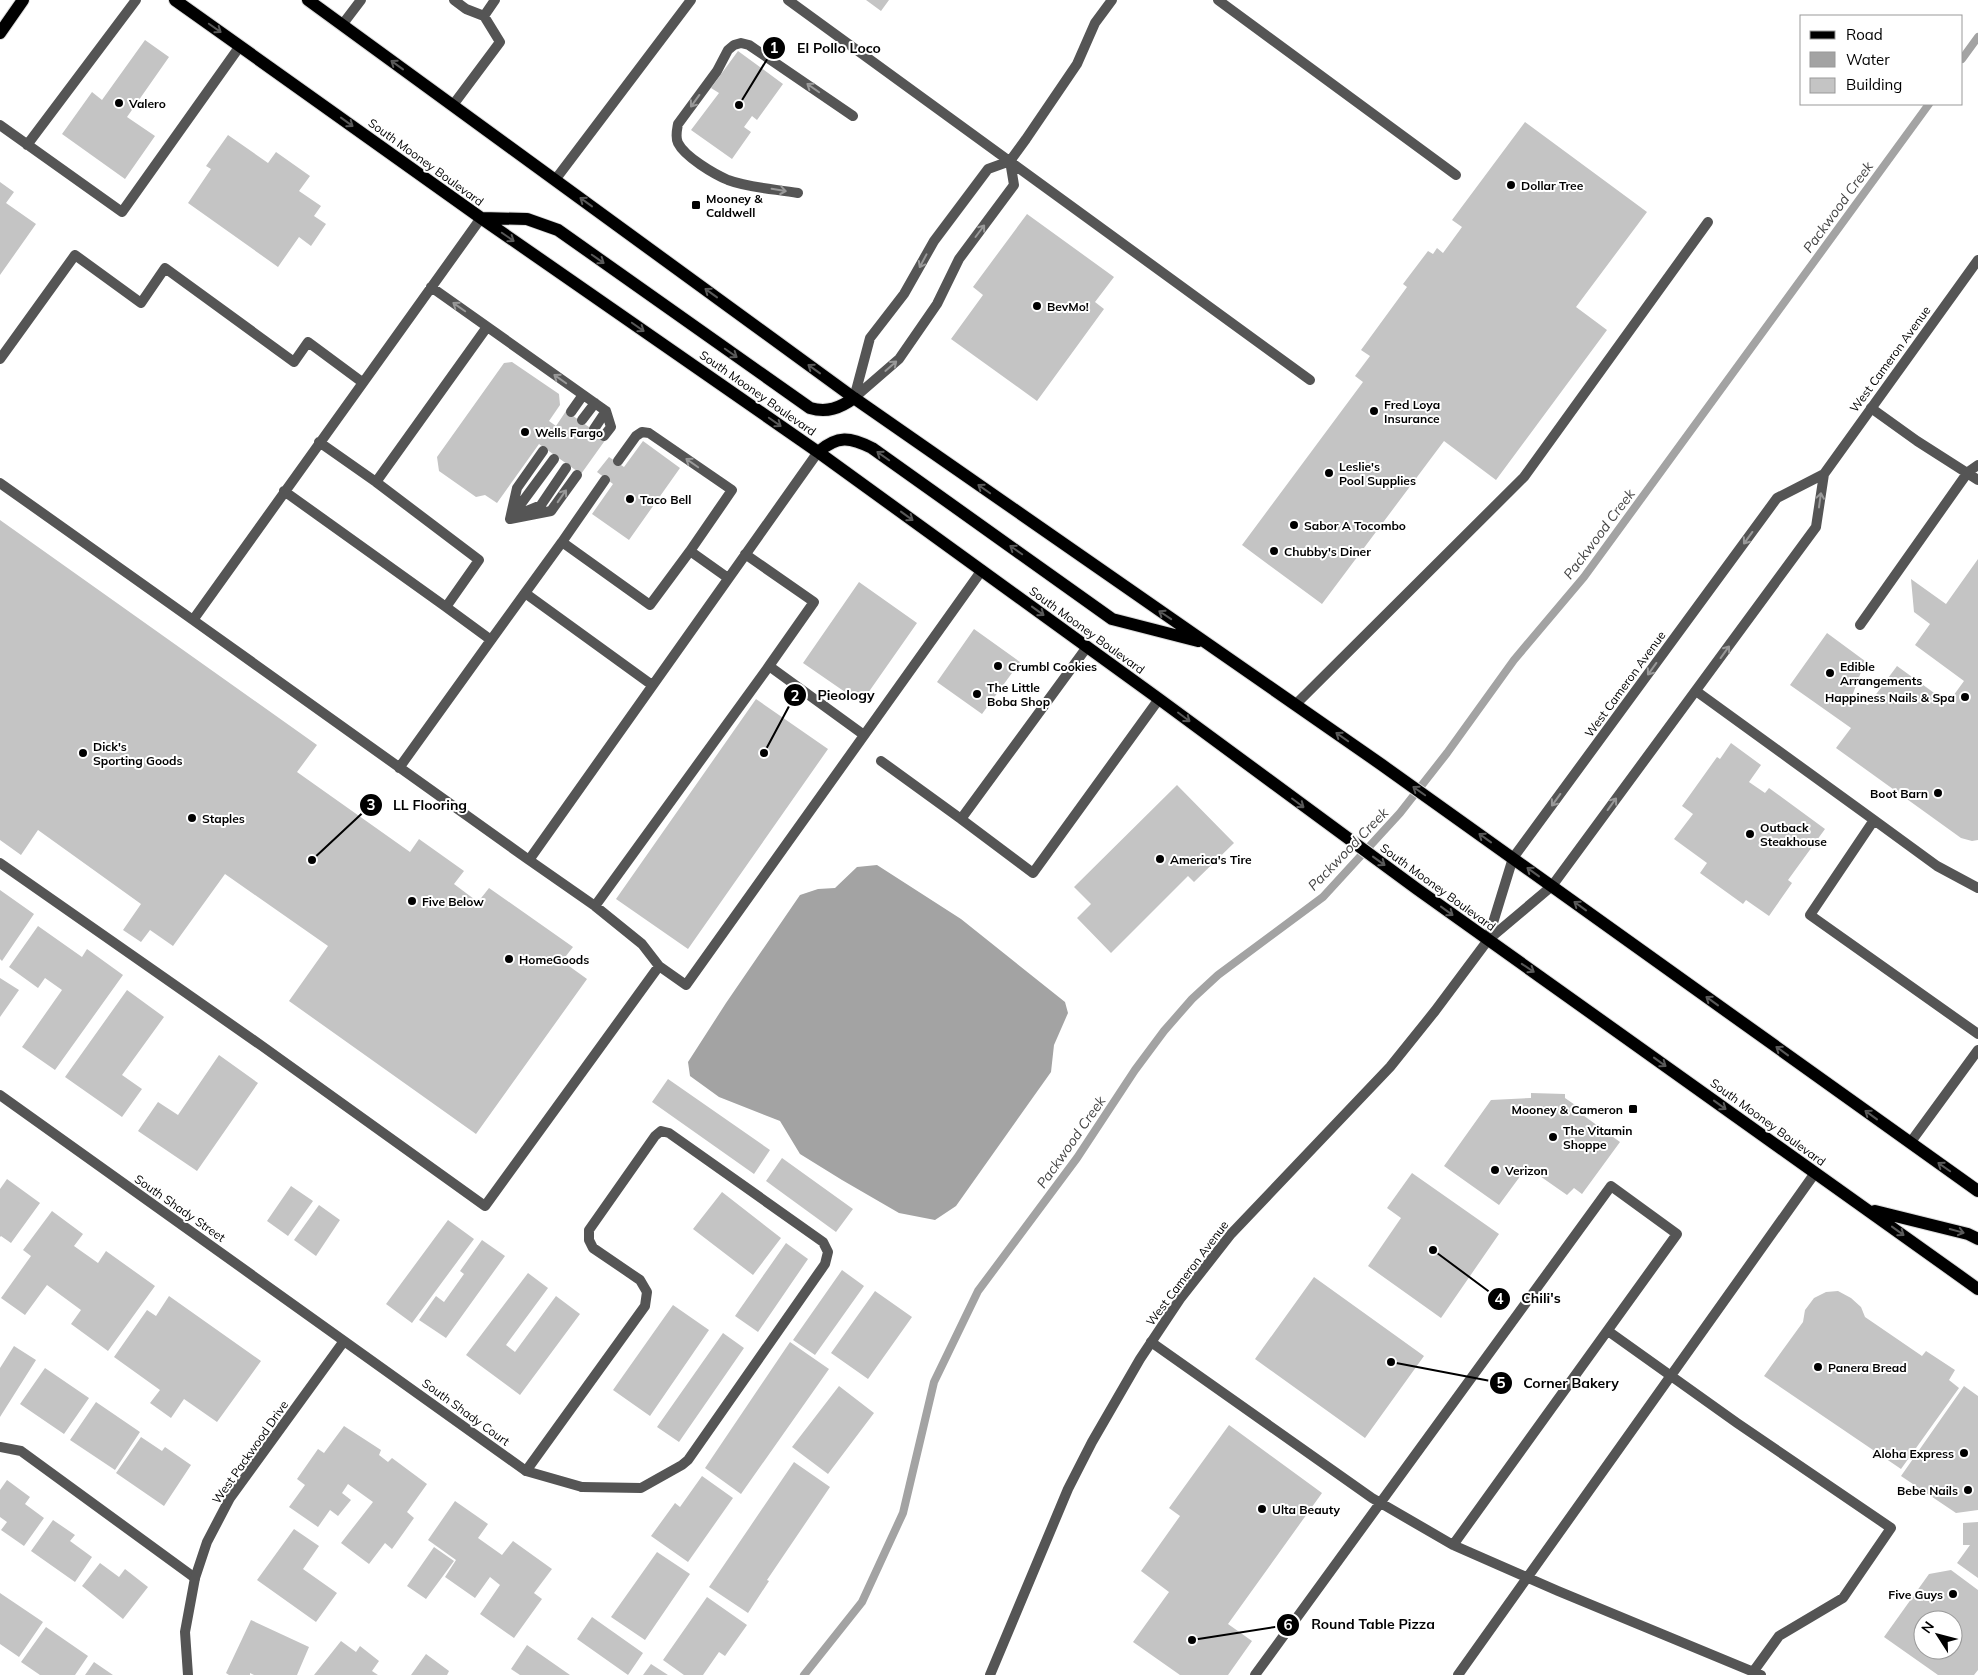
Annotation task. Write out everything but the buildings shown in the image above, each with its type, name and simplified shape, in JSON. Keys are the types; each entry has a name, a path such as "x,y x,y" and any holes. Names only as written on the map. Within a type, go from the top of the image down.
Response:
{"main road":[{"path":"0,33 23,0"},
{"name":"South Mooney Boulevard","path":"175,0 480,218 818,452 1160,699 1488,940 1978,1289"},
{"path":"308,0 854,398 1382,764 1978,1192"},
{"path":"480,218 527,219 558,230 810,408 819,410 835,409 854,398"},
{"path":"818,452 832,441 851,439 860,442 880,454 1112,619 1206,643"},
{"path":"1867,1210 1968,1234 1978,1239"}],"street":[{"path":"27,145 136,0"},
{"path":"342,25 361,0"},
{"path":"453,105 500,42 484,16 466,9 454,0"},
{"path":"484,16 495,0"},
{"path":"555,180 691,0"},
{"path":"788,0 1310,380"},
{"path":"854,398 870,338 904,294 934,241 988,169 1010,161 1073,71 1095,23 1112,0"},
{"path":"1218,0 1456,175"},
{"path":"798,193 729,180 697,161 685,152 678,143 676,134 678,124 717,70 728,50 734,45 742,43 749,45 853,116"},
{"path":"0,125 122,212 240,46"},
{"path":"854,398 900,359 937,304 959,259 1014,185 1010,161"},
{"path":"193,620 480,218"},
{"path":"1296,704 1524,477 1708,222"},
{"path":"0,359 75,255 141,303 165,268 294,362 308,342 362,382"},
{"name":"West Cameron Avenue","path":"990,1675 1068,1489 1105,1417 1151,1342 1188,1288 1217,1251 1271,1190 1390,1067 1488,940 1552,886 1816,527 1824,474 1978,260"},
{"path":"431,287 606,411 611,427 604,436"},
{"path":"376,482 487,327"},
{"path":"571,412 583,395"},
{"path":"582,420 595,403"},
{"path":"1871,408 1917,441 1978,480"},
{"path":"594,429 606,411"},
{"path":"562,542 650,606 732,490 649,433 642,432 636,436 618,462"},
{"path":"319,442 376,482 479,560 446,607"},
{"path":"510,519 517,488 543,451"},
{"path":"529,860 818,452"},
{"path":"510,519 554,459"},
{"path":"1860,625 1968,472 1978,465"},
{"path":"510,519 540,505 566,468"},
{"name":"West Cameron Avenue","path":"1488,940 1513,858 1777,498 1824,474"},
{"path":"510,519 551,511 576,475"},
{"path":"399,768 605,480"},
{"path":"0,484 595,906 642,944 659,966 686,986 982,570"},
{"path":"284,491 491,640"},
{"path":"690,551 728,578"},
{"path":"595,906 814,602 746,554"},
{"path":"526,593 652,685"},
{"path":"961,819 1087,647"},
{"path":"769,666 864,735"},
{"path":"1696,691 1938,866 1978,888"},
{"path":"881,761 1033,873 1160,699"},
{"path":"1874,820 1810,914 1978,1034"},
{"path":"0,863 262,1046 485,1206 659,966"},
{"path":"1910,1143 1978,1050"},
{"name":"South Shady Street","path":"0,1095 344,1341"},
{"name":"South Shady Court","path":"344,1341 526,1471 582,1487 641,1488 688,1460 825,1264 828,1252 823,1242 668,1133 661,1131 655,1136 589,1230 589,1240 593,1248 640,1280 647,1292 645,1306 526,1471"},
{"path":"1458,1675 1815,1173"},
{"path":"1255,1675 1611,1186 1677,1234 1453,1545"},
{"path":"1151,1342 1381,1504 1453,1545 1757,1674 1779,1636 1843,1598 1891,1528 1671,1377 1608,1331"},
{"name":"West Packwood Drive","path":"188,1675 185,1632 195,1578 208,1542 230,1498 344,1341"},
{"path":"0,1447 21,1451 195,1578"}],"water":[{"path":"877,865 961,919 1065,1002 1068,1013 1054,1045 1051,1072 956,1206 935,1220 899,1213 842,1180 800,1154 780,1121 719,1097 690,1076 688,1062 800,895 818,889 835,888 857,867"}],"waterway":[{"name":"Packwood Creek","path":"1963,58 1978,37"},
{"name":"Packwood Creek","path":"804,1675 862,1602 903,1513 934,1382 978,1291 1077,1158 1135,1070 1164,1031 1192,999 1218,975 1323,897 1400,813 1447,753 1514,660 1584,577 1928,105"}],"place":[{"name":"Valero","path":"119,103"},
{"name":"El Pollo Loco","path":"739,105"},
{"name":"Dollar Tree","path":"1511,185"},
{"name":"Mooney & Caldwell","path":"696,205"},
{"name":"BevMo!","path":"1037,306"},
{"name":"Fred Loya Insurance","path":"1374,411"},
{"name":"Wells Fargo","path":"525,432"},
{"name":"Leslie's Pool Supplies","path":"1329,473"},
{"name":"Taco Bell","path":"630,499"},
{"name":"Sabor A Tocombo","path":"1294,525"},
{"name":"Chubby's Diner","path":"1274,551"},
{"name":"Crumbl Cookies","path":"998,666"},
{"name":"Edible Arrangements","path":"1830,673"},
{"name":"The Little Boba Shop","path":"977,694"},
{"name":"Happiness Nails & Spa","path":"1965,697"},
{"name":"Dick's Sporting Goods","path":"83,753"},
{"name":"Pieology","path":"764,753"},
{"name":"Boot Barn","path":"1938,793"},
{"name":"Staples","path":"192,818"},
{"name":"Outback Steakhouse","path":"1750,834"},
{"name":"America's Tire","path":"1160,859"},
{"name":"LL Flooring","path":"312,860"},
{"name":"Five Below","path":"412,901"},
{"name":"HomeGoods","path":"509,959"},
{"name":"Mooney & Cameron","path":"1633,1109"},
{"name":"The Vitamin Shoppe","path":"1553,1137"},
{"name":"Verizon","path":"1495,1170"},
{"name":"Chili's","path":"1433,1250"},
{"name":"Corner Bakery","path":"1391,1362"},
{"name":"Panera Bread","path":"1818,1367"},
{"name":"Aloha Express","path":"1964,1453"},
{"name":"Bebe Nails","path":"1968,1490"},
{"name":"Ulta Beauty","path":"1262,1509"},
{"name":"Five Guys","path":"1953,1594"},
{"name":"Round Table Pizza","path":"1192,1640"}]}
